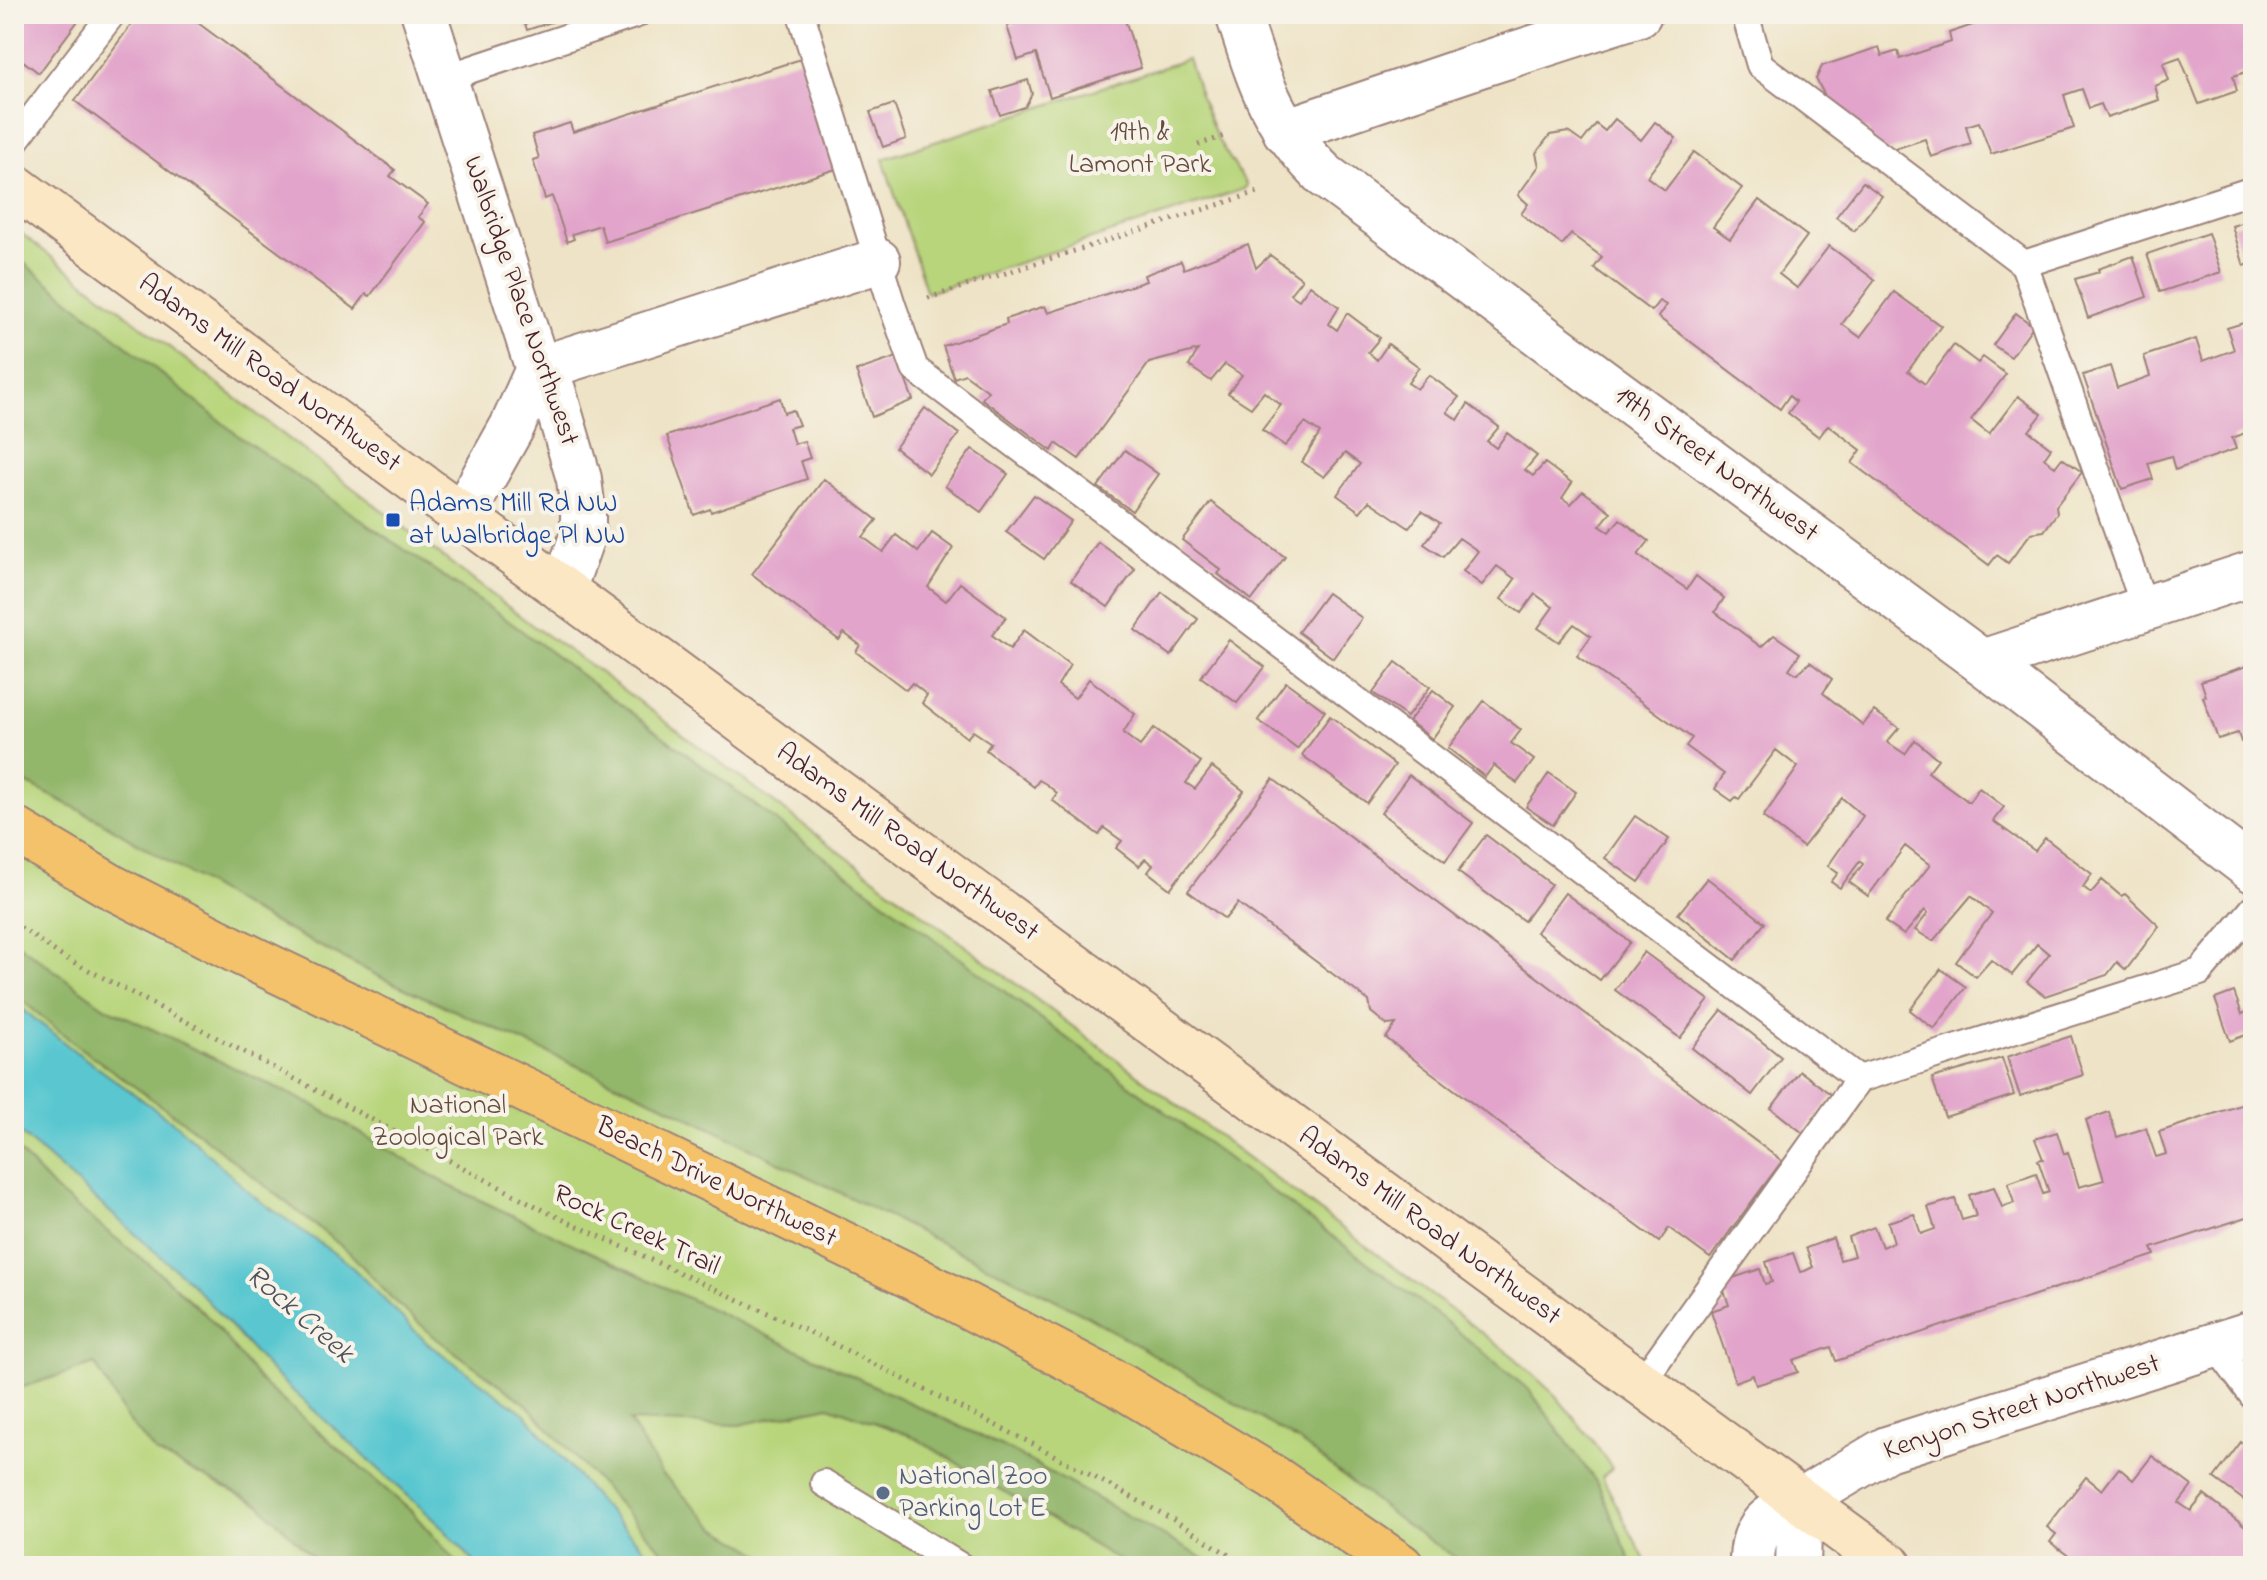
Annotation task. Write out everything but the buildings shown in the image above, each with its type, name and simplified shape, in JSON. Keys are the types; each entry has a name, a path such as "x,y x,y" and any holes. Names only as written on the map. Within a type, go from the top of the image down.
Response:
{"main road":[{"name":"Adams Mill Road Northwest","path":"14,186 1890,1566"},
{"name":"Beach Drive Northwest","path":"14,829 110,886 237,951 914,1278 1123,1387 1274,1478 1401,1566"}],"street":[{"name":"Walbridge Place Northwest","path":"424,14 538,369 553,390 579,479 583,534 563,590"},
{"name":"19th Street Northwest","path":"1238,14 1265,94 1285,131 1306,158 1338,186 1982,662 2253,870"},
{"path":"1285,131 1614,18"},
{"path":"462,516 512,427 538,369 878,261"},
{"path":"1982,662 2253,573"},
{"name":"Kenyon Street Northwest","path":"1800,1501 1887,1449 2234,1339"},
{"path":"1752,1566 1756,1531 1777,1512 1800,1501 1798,1566"}],"lane":[{"path":"14,142 112,14"},
{"path":"445,78 637,14"},
{"path":"801,14 915,369 1859,1079"},
{"path":"1745,14 1760,65 2024,264 2145,608"},
{"path":"2024,264 2253,190"},
{"path":"1641,1383 1859,1079 2200,972 2253,909"},
{"path":"2234,1339 2253,1396"},
{"path":"824,1483 960,1566"}],"path":[{"path":"1198,145 1224,136"},
{"path":"927,298 1261,191"},
{"name":"Rock Creek Trail","path":"14,923 60,955 551,1214 816,1335 1019,1437 1174,1520 1246,1566"}],"green space":[{"name":"19th & Lamont Park","path":"1188,59 1218,140 1247,185 1244,189 927,293 883,159"},
{"name":"National Zoological Park","path":"14,228 533,626 594,668 1514,1357 1556,1396 1612,1468 1602,1477 1648,1566 14,1566"},
{"path":"14,255 240,437 510,622 1443,1319 1530,1391 1599,1486 1633,1566 1468,1566 1402,1522 1300,1442 1086,1315 666,1106 384,979 251,911 97,819 14,777"},
{"path":"14,941 103,1006 315,1106 448,1185 1010,1450 1217,1566 1128,1566 912,1436 829,1406 739,1425 629,1421 661,1473 715,1527 781,1566 681,1566 668,1557 526,1404 437,1339 396,1303 350,1253 187,1124 79,1047 14,994"},
{"path":"14,1146 55,1190 161,1274 210,1319 261,1382 411,1511 460,1566 322,1566 260,1505 156,1453 126,1418 95,1364 14,1390"}],"water":[{"name":"Rock Creek","path":"14,1002 72,1049 177,1125 253,1196 348,1263 427,1343 525,1414 600,1503 661,1566 478,1566 438,1523 271,1371 190,1282 14,1128"}],"place":[{"name":"Adams Mill Rd NW at Walbridge Pl NW","path":"393,520"},
{"name":"National Zoo Parking Lot E","path":"883,1493"}]}
